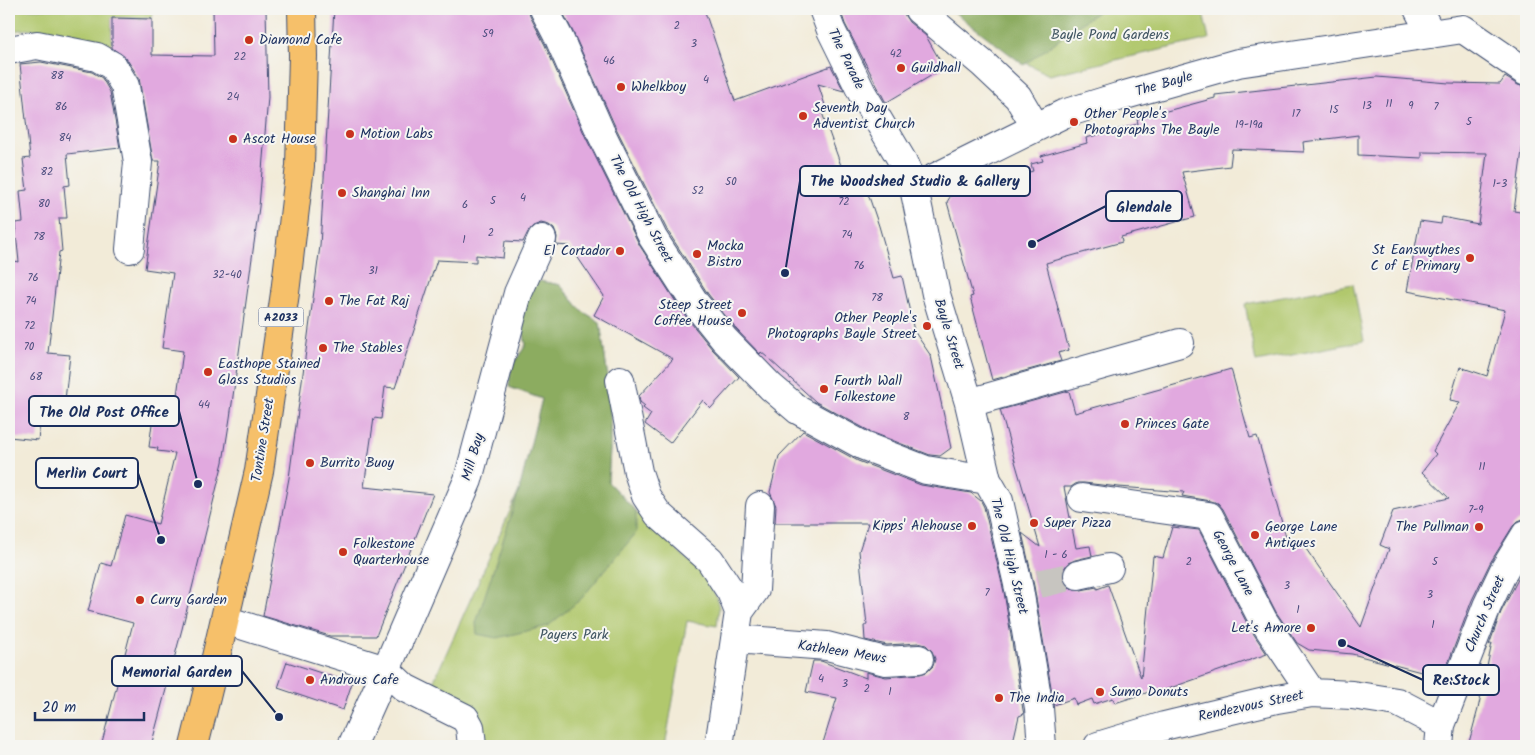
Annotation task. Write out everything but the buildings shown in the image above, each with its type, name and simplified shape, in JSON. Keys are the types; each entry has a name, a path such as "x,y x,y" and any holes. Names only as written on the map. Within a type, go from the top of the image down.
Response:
{"main road":[{"name":"Tontine Street","path":"194,746 259,471 285,293 300,166 303,56 302,9"}],"street":[{"name":"The Old High Street","path":"544,9 559,38 600,131 653,238 695,303 724,339 771,387 798,410 864,446 926,470 987,480 999,501 1029,587 1042,746"},
{"name":"The Parade","path":"823,9 831,30 862,93 902,162 914,188"},
{"path":"1418,9 1431,34"},
{"path":"919,10 984,64 1018,97 1035,126"},
{"name":"The Bayle","path":"914,188 1035,126 1084,107 1238,63 1431,34 1462,19 1526,72"},
{"path":"9,50 37,45 97,56 113,66 125,86 138,162 130,249"},
{"name":"Bayle Street","path":"914,188 936,294 969,403 987,480"},
{"name":"Mill Bay","path":"352,746 468,480 518,293 542,239"},
{"path":"969,403 1180,343"},
{"path":"620,380 638,472 646,496 658,514 710,560 731,592 739,612"},
{"name":"George Lane","path":"1082,498 1209,516 1263,620 1312,693"},
{"path":"718,746 739,612 755,590 760,506"},
{"name":"Church Street","path":"1440,736 1487,606 1504,570 1526,534"},
{"path":"1078,575 1109,568"},
{"path":"224,620 386,670 406,688 465,718 470,727 472,746"},
{"name":"Kathleen Mews","path":"735,639 827,646 885,661 919,660"},
{"name":"Rendezvous Street","path":"1098,746 1164,726 1277,698 1312,693 1352,695 1397,702 1440,736"}],"green space":[{"path":"9,9 152,9 152,19 112,18 112,51 32,29 9,31"},
{"path":"950,9 1101,9 1024,65"},
{"name":"Bayle Pond Gardens","path":"1101,9 1202,9 1209,39 1049,75 1026,63"},
{"name":"Payers Park","path":"540,281 560,285 582,311 600,322 610,393 608,482 636,512 705,576 716,596 719,608 717,626 687,621 665,746 481,746 467,706 432,685 519,491 542,399 509,387 511,368 526,345 519,308"},
{"path":"540,281 560,285 582,311 600,322 610,393 608,482 636,511 636,533 581,599 548,626 497,638 477,634 476,623 519,491 542,399 509,387 511,368 526,345 519,308 527,288"},
{"path":"1353,284 1364,341 1256,362 1245,304"}],"tunnel":[{"path":"1039,584 1078,575"}],"place":[{"name":"Diamond Cafe","path":"249,40"},
{"name":"Guildhall","path":"901,68"},
{"name":"Whelkboy","path":"621,87"},
{"name":"Seventh Day Adventist Church","path":"803,116"},
{"name":"Other People's Photographs The Bayle","path":"1074,122"},
{"name":"Motion Labs","path":"350,134"},
{"name":"Ascot House","path":"233,139"},
{"name":"Shanghai Inn","path":"342,193"},
{"name":"Glendale","path":"1032,244"},
{"name":"El Cortador","path":"620,251"},
{"name":"Mocka Bistro","path":"697,254"},
{"name":"St Eanswythes C of E Primary","path":"1470,258"},
{"name":"The Woodshed Studio & Gallery","path":"785,273"},
{"name":"The Fat Raj","path":"329,301"},
{"name":"Steep Street Coffee House","path":"742,313"},
{"name":"Other People's Photographs Bayle Street","path":"927,326"},
{"name":"The Stables","path":"323,348"},
{"name":"Easthope Stained Glass Studios","path":"208,372"},
{"name":"Fourth Wall Folkestone","path":"824,389"},
{"name":"Princes Gate","path":"1125,424"},
{"name":"Burrito Buoy","path":"310,463"},
{"name":"The Old Post Office","path":"198,484"},
{"name":"Super Pizza","path":"1034,523"},
{"name":"Kipps' Alehouse","path":"972,526"},
{"name":"The Pullman","path":"1479,527"},
{"name":"George Lane Antiques","path":"1255,535"},
{"name":"Merlin Court","path":"161,540"},
{"name":"Folkestone Quarterhouse","path":"343,552"},
{"name":"Curry Garden","path":"140,600"},
{"name":"Let's Amore","path":"1311,628"},
{"name":"Re:Stock","path":"1342,643"},
{"name":"Androus Cafe","path":"310,680"},
{"name":"Sumo Donuts","path":"1100,692"},
{"name":"The India","path":"999,698"},
{"name":"Memorial Garden","path":"279,717"}]}
